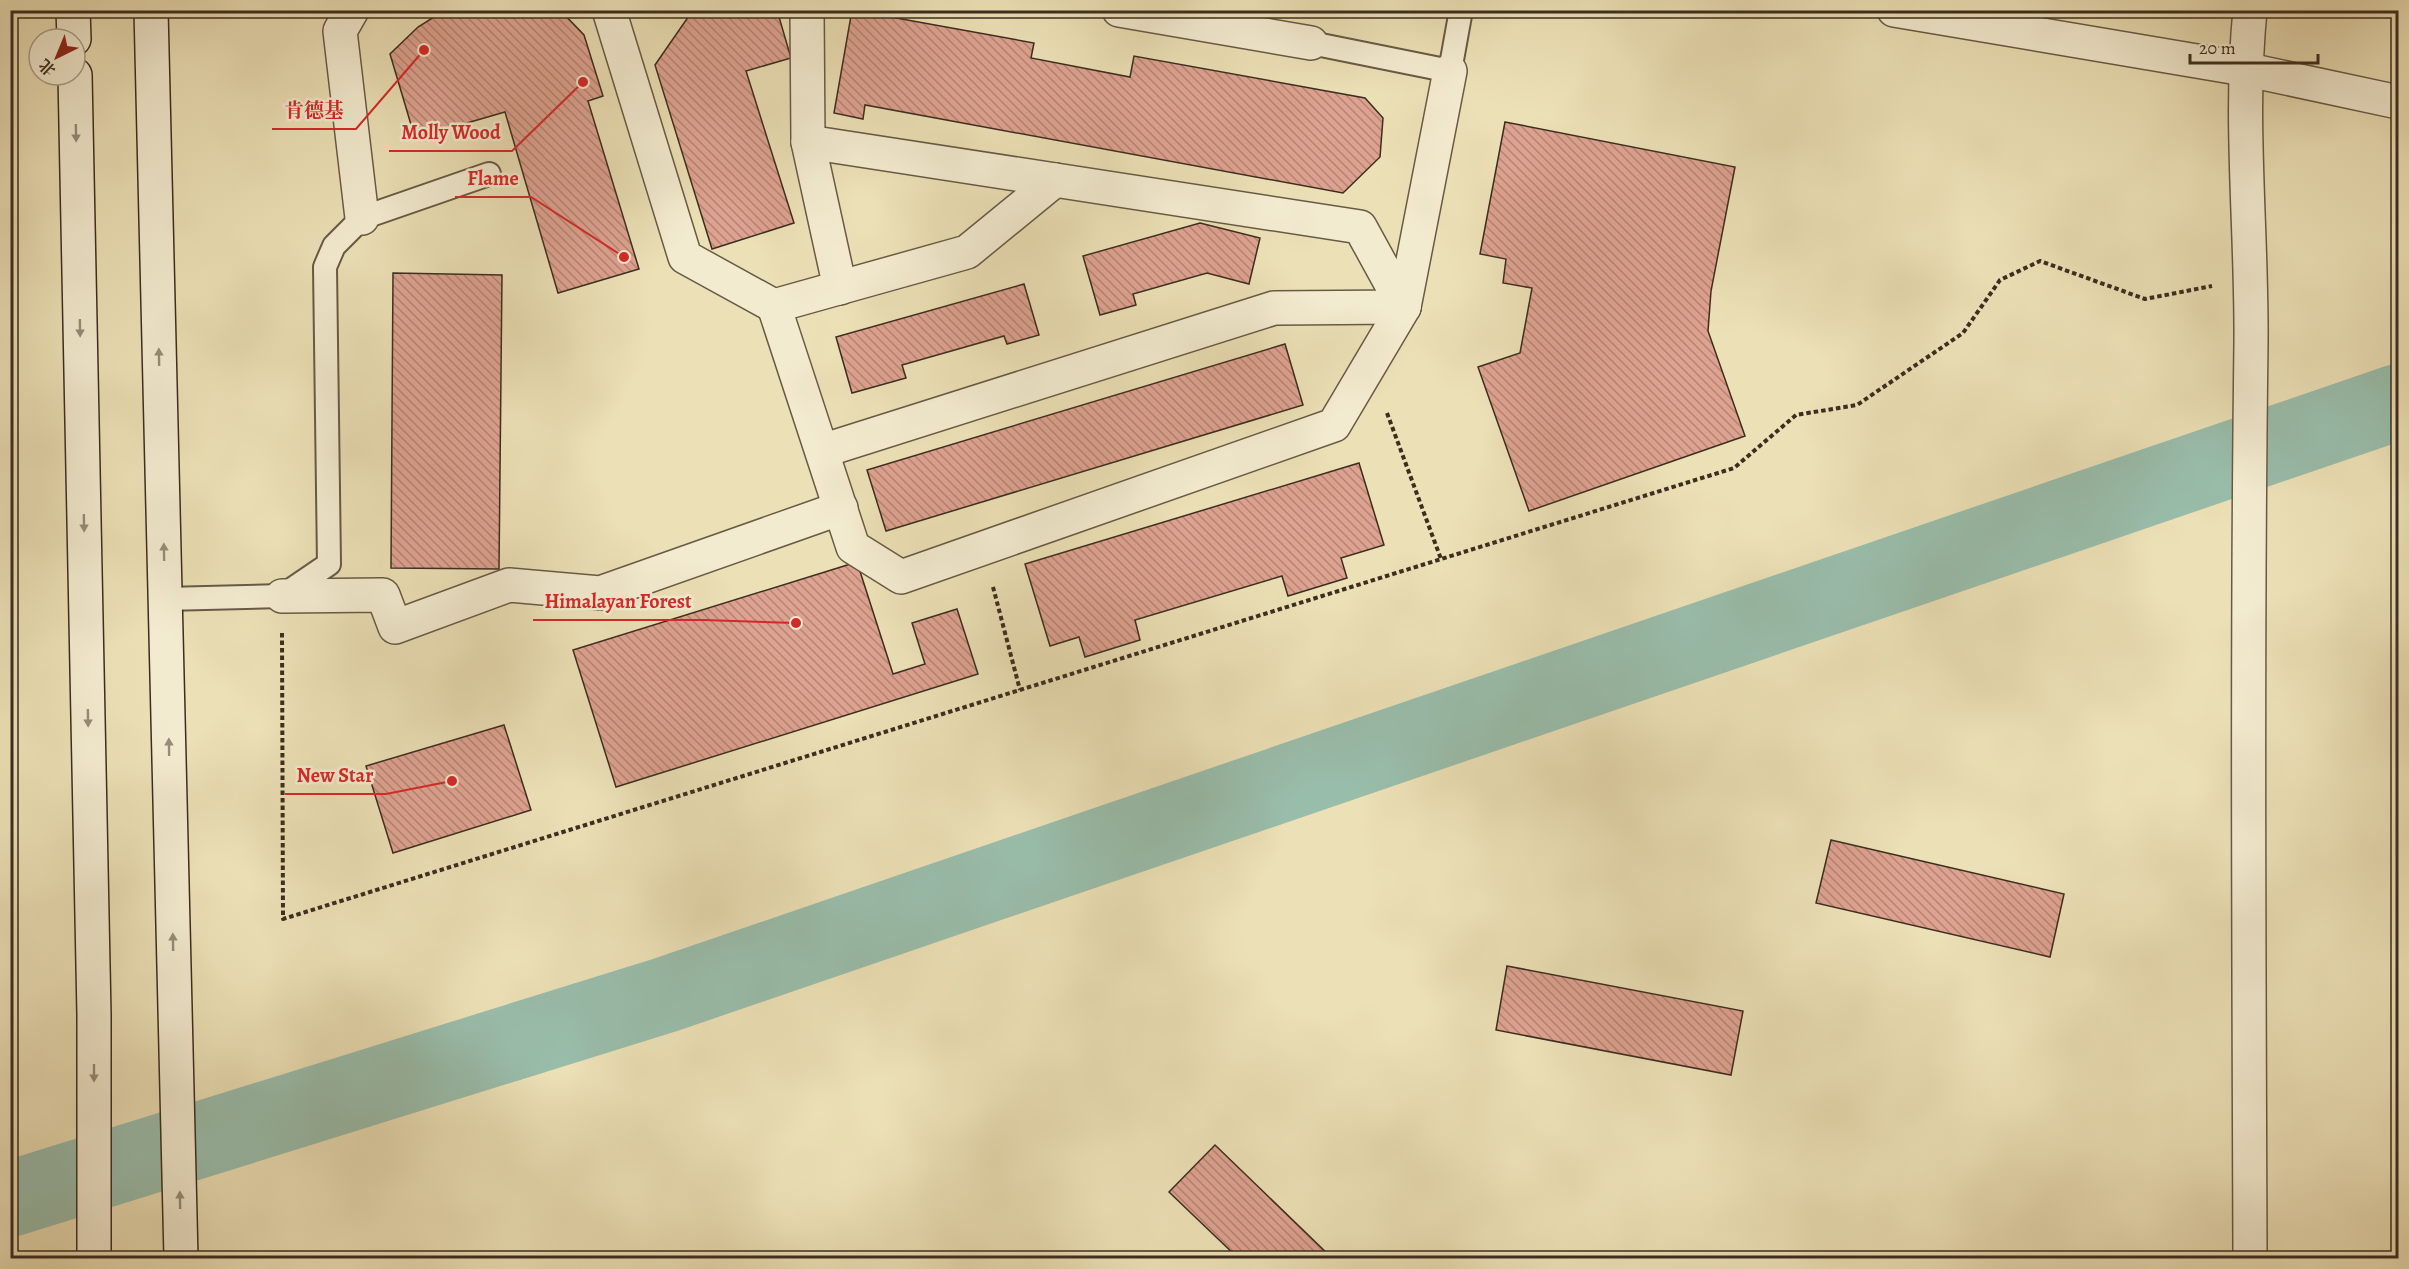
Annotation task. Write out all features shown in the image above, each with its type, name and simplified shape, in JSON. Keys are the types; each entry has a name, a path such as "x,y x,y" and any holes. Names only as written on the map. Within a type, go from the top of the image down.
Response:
{"street":[{"path":"73,10 74,27"},
{"path":"151,10 181,1258"},
{"path":"352,10 340,31 362,218"},
{"path":"609,10 685,257 774,306 853,547 901,577 1334,425 1404,307 1450,70"},
{"path":"807,10 808,142 840,288"},
{"path":"1119,10 1311,43"},
{"path":"1894,10 2244,69 2398,102"},
{"path":"2250,10 2244,69 2251,294 2247,621 2250,1258"},
{"path":"75,87 94,1015 94,1258"},
{"path":"808,142 1360,227 1404,307"},
{"path":"774,306 967,252 1055,180"},
{"path":"822,451 1274,308 1404,307"},
{"path":"282,596 383,595 395,627 509,585 600,592 841,508"}],"lane":[{"path":"1311,43 1450,70 1461,10"},
{"path":"165,599 282,596 329,564 325,267 334,246 362,218 489,174"}],"path":[{"path":"282,596 283,919 1734,468 1796,416 1857,405 1963,333 2001,280 2040,261 2145,299 2251,294"},
{"path":"1369,365 1441,559"},
{"path":"983,548 1020,690"}],"building":[{"path":"445,10 502,10 503,13 510,10 560,10 584,35 603,96 588,101 639,269 558,293 505,112 415,138 390,54 418,27"},
{"path":"693,10 777,10 791,58 746,71 794,223 712,249 655,65"},
{"path":"852,10 1034,43 1031,58 1130,77 1134,56 1365,98 1383,118 1380,157 1343,193 865,105 863,119 834,113"},
{"path":"1505,122 1735,167 1711,291 1708,331 1745,436 1529,511 1478,367 1520,353 1532,288 1503,283 1506,259 1480,254"},
{"path":"1200,223 1260,238 1249,284 1207,273 1133,294 1136,305 1100,315 1083,256"},
{"path":"393,273 502,275 499,569 391,568"},
{"path":"1024,284 1039,335 1007,344 1004,336 902,365 906,378 852,393 836,337"},
{"path":"1285,344 1303,405 886,531 867,470"},
{"path":"1359,463 1384,545 1341,558 1347,578 1288,596 1282,576 1135,620 1140,640 1085,657 1079,637 1050,646 1025,564"},
{"path":"857,562 893,674 925,664 912,623 957,609 978,674 616,787 573,650"},
{"path":"504,725 531,810 393,853 366,766"},
{"path":"1831,840 2064,894 2050,957 1816,903"},
{"path":"1507,966 1743,1011 1731,1075 1496,1030"},
{"path":"1215,1145 1332,1258 1238,1258 1169,1192"}],"waterway":[{"path":"10,1199 665,995 2398,402"}],"place":[{"name":"肯德基","path":"424,50"},
{"name":"Molly Wood","path":"583,82"},
{"name":"Flame","path":"624,257"},
{"name":"Himalayan Forest","path":"796,623"},
{"name":"New Star","path":"452,781"}]}
